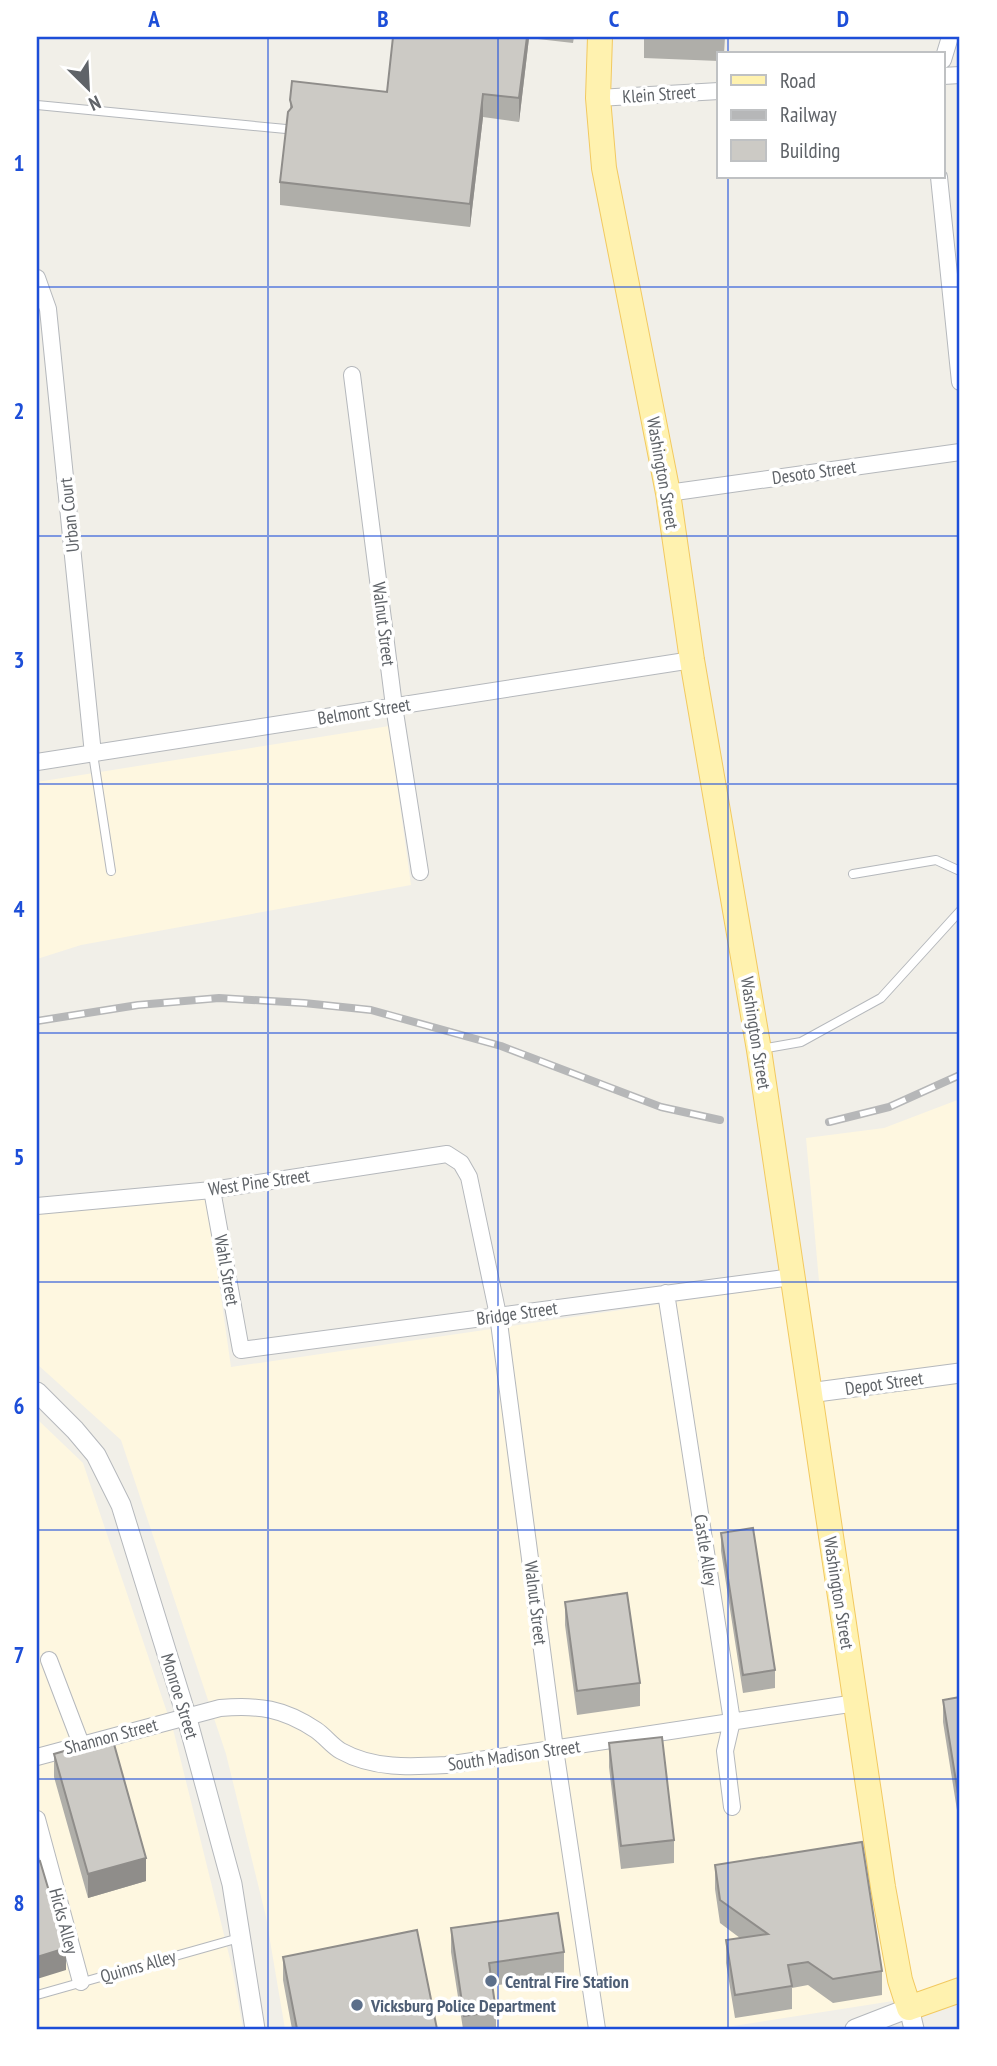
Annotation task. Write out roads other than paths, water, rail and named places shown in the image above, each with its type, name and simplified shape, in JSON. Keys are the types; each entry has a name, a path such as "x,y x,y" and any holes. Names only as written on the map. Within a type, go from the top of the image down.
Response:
{"main road":[{"name":"Washington Street","path":"600,37 598,98 604,167 668,493 692,660 759,1050 886,1900 900,1980 911,2019"},
{"path":"911,2019 960,1990"}],"street":[{"path":"944,57 950,37"},
{"name":"Klein Street","path":"598,98 717,90"},
{"path":"939,178 960,382"},
{"name":"Urban Court","path":"37,278 48,309 93,754"},
{"name":"Walnut Street","path":"352,375 394,706 420,872"},
{"name":"Desoto Street","path":"668,493 960,452"},
{"name":"Belmont Street","path":"37,762 692,660"},
{"name":"West Pine Street","path":"37,1206 212,1190 447,1154 461,1163 468,1177"},
{"name":"Walnut Street","path":"468,1177 498,1315 555,1749 597,2029"},
{"name":"Wahl Street","path":"212,1190 241,1350"},
{"name":"Bridge Street","path":"241,1350 792,1277"},
{"name":"Castle Alley","path":"666,1293 732,1721 725,1751 732,1807"},
{"name":"Depot Street","path":"809,1393 960,1373"},
{"name":"Monroe Street","path":"37,1392 96,1455 121,1505 186,1716 232,1884 255,2029"},
{"path":"48,1660 81,1744"},
{"name":"South Madison Street","path":"186,1716 220,1708 250,1706 277,1709 319,1732 339,1750 363,1760 385,1765 446,1765 856,1703"},
{"name":"Shannon Street","path":"37,1756 186,1716"},
{"name":"Hicks Alley","path":"37,1819 81,1982"},
{"path":"855,2029 911,2019"}],"lane":[{"path":"37,105 286,129"},
{"path":"93,754 111,871"},
{"path":"853,874 936,860 960,871"},
{"path":"759,1050 801,1042 881,998 960,911"},
{"name":"Quinns Alley","path":"37,1994 239,1938"}],"railway":[{"path":"37,1021 138,1005 219,998 371,1010 501,1046 661,1107 720,1120"},
{"path":"829,1122 889,1107 960,1075"}],"place":[{"name":"Central Fire Station","path":"491,1981"},
{"name":"Vicksburg Police Department","path":"357,2005"}]}
